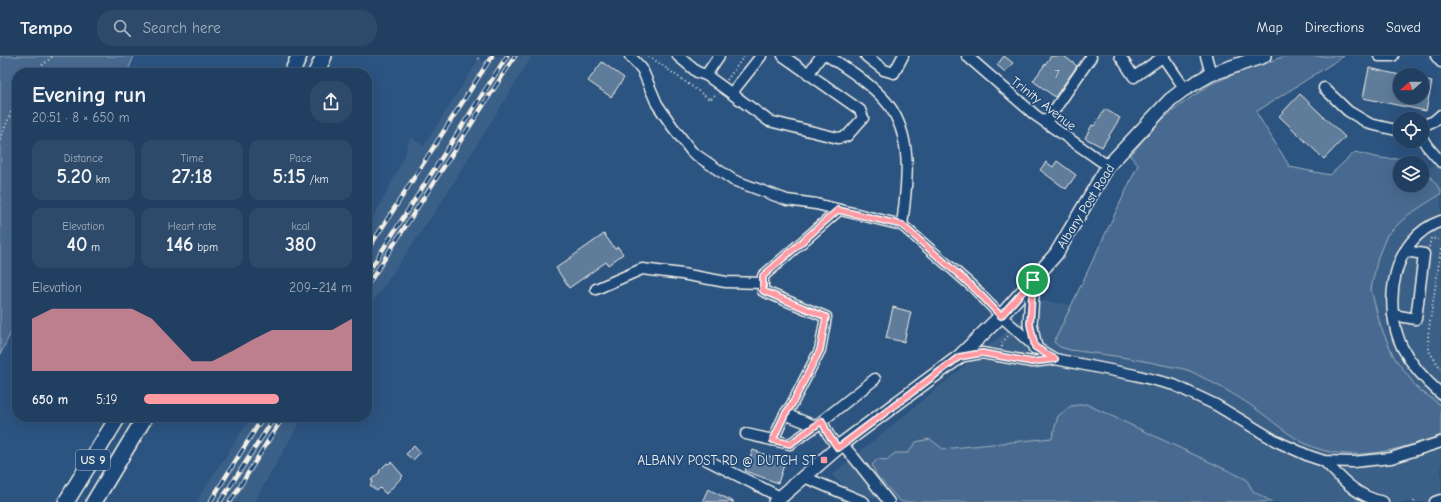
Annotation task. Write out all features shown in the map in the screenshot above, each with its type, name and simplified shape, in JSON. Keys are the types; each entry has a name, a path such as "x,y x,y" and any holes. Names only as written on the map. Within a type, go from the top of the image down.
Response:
{"highway":[{"path":"294,68 299,56"},
{"path":"318,68 324,56"},
{"name":"US 9","path":"66,502 115,422"},
{"name":"US 9","path":"94,502 142,422"}],"main road":[{"name":"Albany Post Road","path":"778,499 840,446 959,357 1001,316 1056,254 1108,166 1170,100 1185,89 1212,74 1264,56"},
{"path":"1033,280 1030,324 1035,347"}],"street":[{"path":"630,56 642,69 657,104 692,152 733,180 787,200 902,225 974,288 1001,316 1035,347 1055,359"},
{"path":"678,56 697,72 706,75 769,121 838,138 847,136 863,118 860,110 783,56"},
{"path":"706,75 720,56"},
{"path":"734,96 734,90 761,56"},
{"path":"809,73 821,56"},
{"path":"828,56 857,75 888,103 901,126 907,153 906,196 902,225"},
{"path":"866,56 884,70 894,73 903,56"},
{"name":"Trinity Avenue","path":"967,56 1046,122 1108,166"},
{"path":"1120,56 1134,77 1164,56 1185,89"},
{"path":"1206,56 1212,74"},
{"path":"1379,56 1394,56"},
{"path":"1436,56 1441,62"},
{"path":"1046,122 1091,57"},
{"path":"1324,88 1348,111 1370,124 1393,129"},
{"path":"1429,123 1441,115"},
{"path":"1429,148 1441,162"},
{"path":"773,440 785,414 791,406 820,350 826,317 763,291 763,276 838,210"},
{"path":"1441,221 1422,231 1411,241 1405,251 1398,266 1391,308 1402,346 1413,365 1424,379 1441,394"},
{"path":"1393,315 1416,319 1424,254 1405,251"},
{"path":"596,289 642,269 726,282 763,283"},
{"path":"959,357 982,353 1032,362 1055,359 1135,375 1174,385 1216,406 1276,441 1324,461 1353,462 1391,458 1441,442"},
{"path":"746,434 790,444 819,424 875,379"},
{"path":"785,414 819,424 855,459 889,502"},
{"path":"707,460 778,499"},
{"path":"1324,461 1352,489 1373,500 1383,502"},
{"path":"804,477 864,502"},
{"path":"1435,502 1441,500"}],"path":[{"path":"39,68 53,56"},
{"path":"649,56 708,98 711,99 717,93"},
{"path":"725,82 744,56"},
{"path":"0,139 12,110"},
{"path":"1429,248 1431,238 1441,240"},
{"path":"1441,249 1428,335 1429,351 1441,369"},
{"path":"1001,350 1002,343 1008,336"}],"shaded area":[{"path":"0,56 134,56 129,68 12,68 12,330 0,355"},
{"path":"488,56 532,56 437,209 372,303 372,218 387,193 405,154 410,137 424,146 479,59 484,62"},
{"path":"1285,56 1344,56 1256,112 1290,167 1330,175 1355,152 1376,157 1393,159 1393,192 1429,192 1429,175 1441,190 1441,194 1408,215 1387,235 1378,257 1371,289 1380,325 1394,357 1417,388 1441,405 1441,435 1409,446 1375,453 1341,454 1324,451 1301,441 1240,398 1190,371 1140,360 1070,350 1060,347 1054,342 1138,165 1130,156 1156,124 1190,98 1211,84"},
{"path":"1441,163 1441,502 886,502 846,488 832,475 1043,301 1151,317 1393,189 1393,192 1429,192 1429,167"},
{"path":"1086,404 1246,479 1253,491 1272,502 901,502 877,476 872,465 878,459 887,460 895,453 908,453 916,442 930,439 943,449 1052,438 1058,416 1071,406"},
{"path":"248,422 300,422 254,502 196,502"}],"building":[{"path":"1004,56 1013,63 1005,72 997,65"},
{"path":"1051,56 1064,56 1077,66 1055,97 1033,81"},
{"path":"602,62 624,78 611,97 588,81"},
{"path":"1369,68 1393,73 1393,104 1427,104 1426,111 1363,98"},
{"path":"1429,81 1432,82 1429,96"},
{"path":"1300,94 1345,137 1324,159 1279,116"},
{"path":"1105,109 1120,118 1102,147 1085,138 1092,125 1094,126"},
{"path":"1057,161 1076,175 1066,189 1040,170 1046,162 1053,167"},
{"path":"604,234 615,249 618,247 623,254 608,265 606,262 569,288 556,268"},
{"path":"893,307 911,312 904,342 886,338"},
{"path":"414,446 420,453 413,460 406,454"},
{"path":"753,450 785,462 778,483 745,471"},
{"path":"391,462 403,476 386,494 380,488 377,491 370,485 373,481 371,480 380,472 379,471 387,463 389,464"},
{"path":"708,489 734,502 702,502"}],"railway":[{"path":"372,243 492,56"},
{"path":"372,266 507,56"},
{"path":"372,278 515,56"},
{"path":"210,502 260,422"},
{"path":"220,502 272,422"},
{"path":"230,502 280,422"}],"place":[{"name":"ALBANY POST RD @ DUTCH ST","path":"824,460"}],"route":[{"path":"838,210 902,225 974,288 1001,316 1019,298 1033,280 1030,324 1035,347 1055,359 1032,362 1001,355 982,353 959,357 838,448 828,434 822,421 790,444 773,440 785,414 791,406 820,350 826,317 763,291 763,276 838,210"}]}
